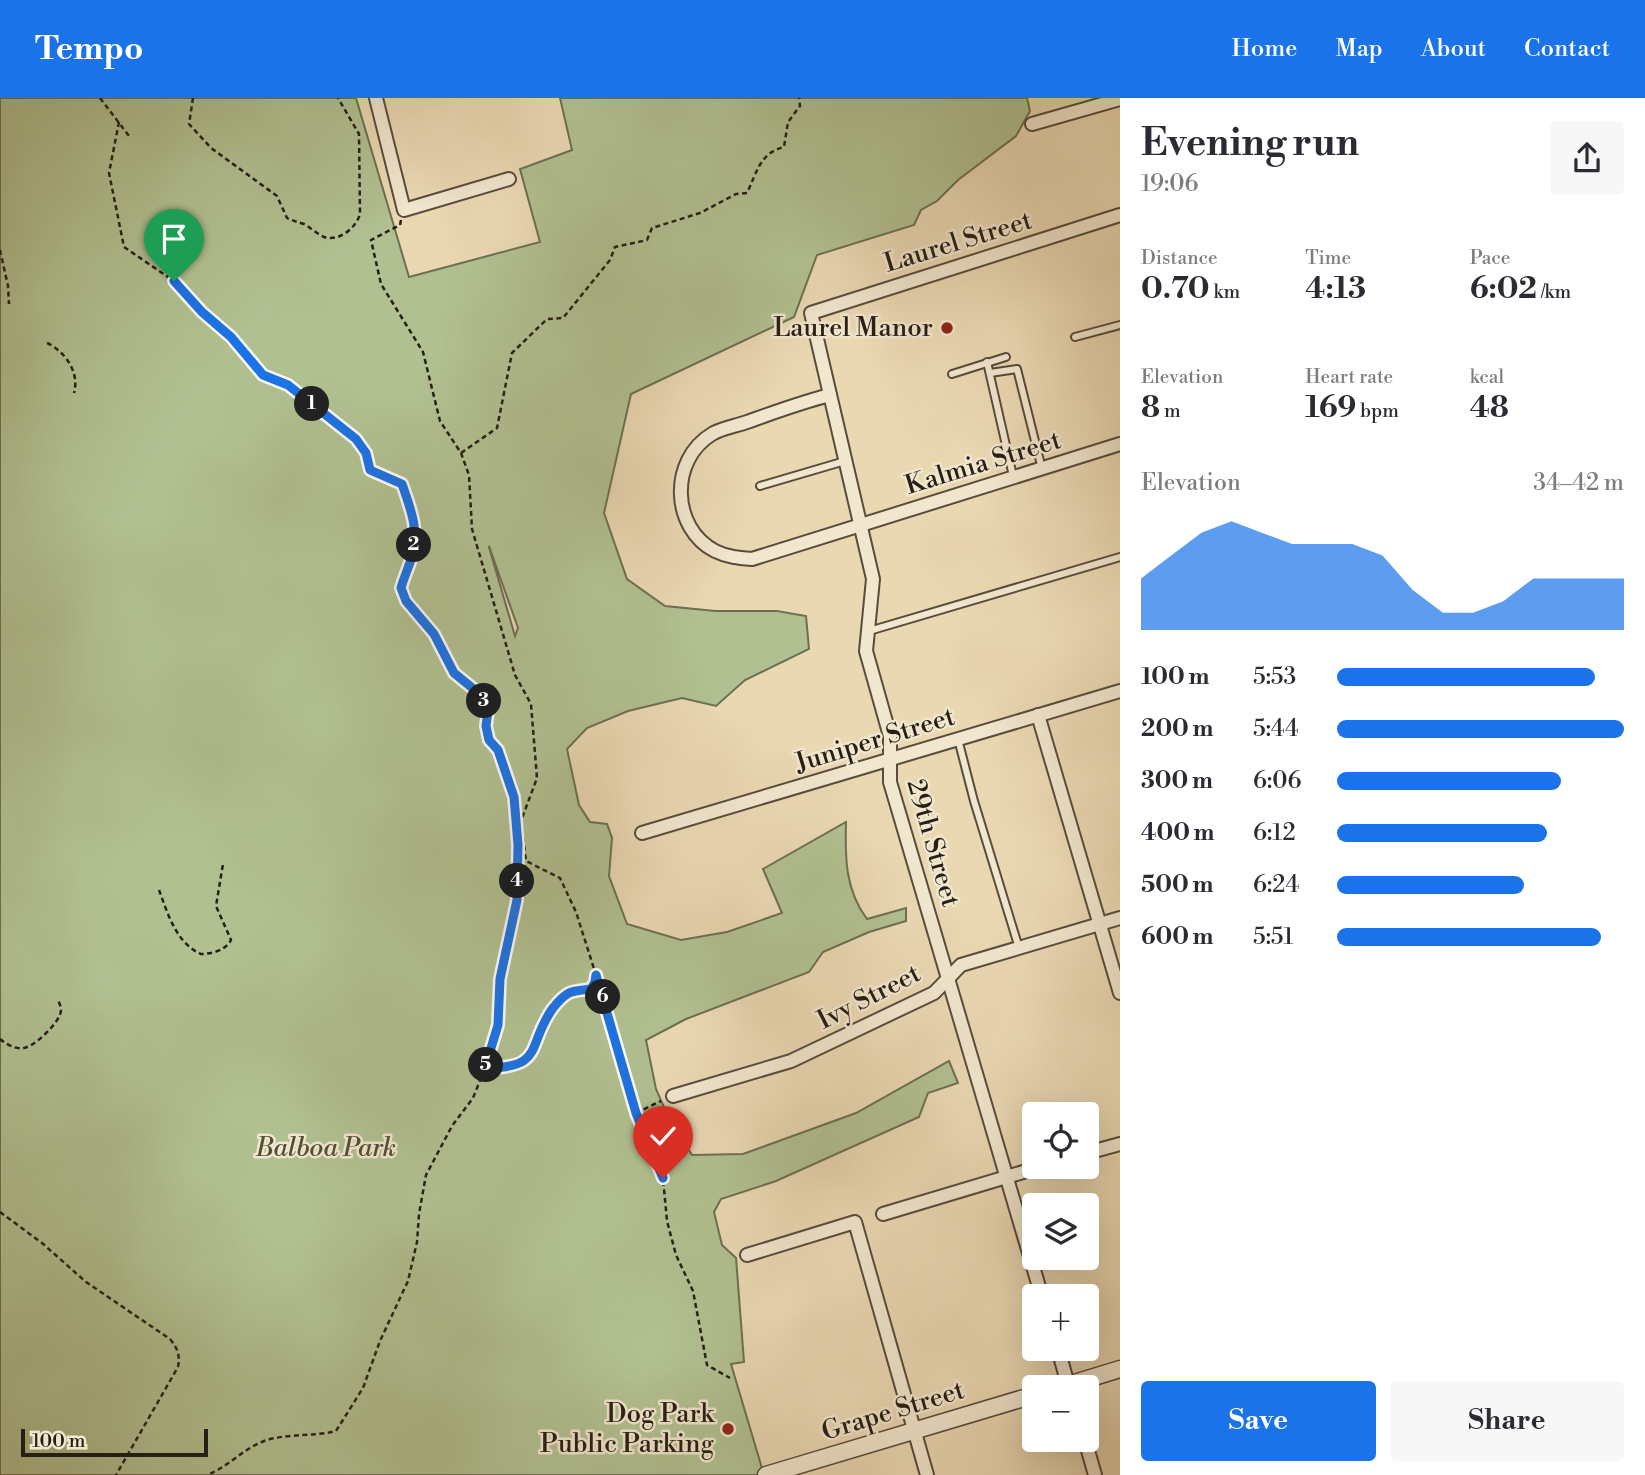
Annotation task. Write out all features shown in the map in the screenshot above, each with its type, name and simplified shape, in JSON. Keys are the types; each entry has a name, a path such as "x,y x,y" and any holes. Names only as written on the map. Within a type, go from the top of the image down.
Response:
{"street":[{"path":"376,98 404,210 509,179"},
{"path":"1032,124 1120,99"},
{"name":"Laurel Street","path":"811,313 1120,215"},
{"name":"29th Street","path":"811,313 873,579 866,651 890,736 890,782 1038,1284"},
{"name":"Kalmia Street","path":"830,395 712,434 695,448 683,471 679,496 683,513 697,537 713,550 729,557 752,559 1120,444"},
{"name":"Juniper Street","path":"642,833 1120,691"},
{"path":"1038,715 1120,993"},
{"name":"Ivy Street","path":"673,1096 792,1061 934,993 961,965 1120,918"},
{"path":"1099,1150 1120,1144"},
{"path":"883,1214 1022,1172"},
{"path":"747,1255 855,1223 927,1475"},
{"path":"1099,1376 1120,1369"},
{"name":"Grape Street","path":"766,1475 1022,1399"},
{"path":"1088,1452 1095,1475"}],"lane":[{"path":"1075,337 1120,325"},
{"path":"952,374 1006,358"},
{"path":"987,362 1013,478"},
{"path":"990,373 1017,369 1042,469"},
{"path":"760,486 845,461"},
{"path":"867,632 1120,557"},
{"path":"958,739 1019,948"}],"path":[{"path":"100,98 129,136"},
{"path":"193,98 189,124 212,148 277,196 287,218 331,238 347,232 360,214 359,134 338,98"},
{"path":"461,453 497,429 512,353 547,319 563,318 610,260 615,247 648,240 652,228 700,214 736,194 747,192 764,159 772,150 784,147 788,122 800,106 799,98"},
{"path":"119,122 109,173 124,247 174,281 202,312 231,337 263,375 288,385 356,439 366,453 370,470 402,484 413,514 414,553 401,588 406,601 434,634 454,673 481,695 488,711 486,726 489,740 498,750 514,797 518,845 517,900 500,979 498,1025 473,1098 452,1126 426,1175 417,1242 408,1281 380,1341 363,1388 336,1431 265,1441 207,1475"},
{"path":"404,210 400,225 371,240 381,284 423,352 440,421 461,453 469,475 472,529 514,675 531,704 537,778 521,821 526,861 560,878 576,912 636,1113 663,1178 667,1222 676,1255 693,1291 707,1365 730,1378"},
{"path":"0,250 9,304"},
{"path":"47,343 60,349 69,360 76,385 74,393"},
{"path":"159,890 170,920 186,944 201,954 220,950 227,947 231,940 216,906 223,864"},
{"path":"485,1068 508,1068 520,1064 535,1049 539,1031 557,1002 569,993 591,989 596,975"},
{"path":"0,1039 16,1048 27,1048 58,1020 61,1011 57,999"},
{"path":"636,1113 673,1096"},
{"path":"0,1212 42,1243 86,1282 170,1339 177,1348 180,1356 178,1367 116,1475"}],"green space":[{"name":"Balboa Park","path":"0,98 356,98 409,277 540,242 520,169 572,150 560,98 1027,98 1030,111 1016,136 958,180 937,201 921,210 914,225 817,255 794,317 631,394 604,513 627,579 665,606 715,611 777,611 806,616 809,649 745,680 716,706 682,698 628,711 587,728 567,749 579,805 590,822 607,824 612,838 609,876 627,924 681,940 727,932 782,913 763,869 846,822 846,860 850,885 867,919 906,908 906,921 869,932 823,952 809,972 686,1019 646,1040 656,1089 671,1123 692,1155 743,1154 856,1113 949,1061 958,1083 928,1093 919,1117 776,1181 721,1199 714,1212 722,1245 736,1258 744,1362 731,1364 764,1475 0,1475","holes":["489,546 518,628 515,636"]}],"place":[{"name":"Laurel Manor","path":"947,328"},
{"name":"Dog Park Public Parking","path":"728,1429"}],"route":[{"path":"174,281 202,312 231,337 263,375 288,385 356,439 366,453 370,470 402,484 413,514 414,553 401,588 406,601 434,634 454,673 481,695 488,711 486,726 489,740 498,750 514,797 518,845 517,900 500,979 498,1025 485,1068 508,1068 520,1064 535,1049 539,1031 557,1002 569,993 591,989 596,975 636,1113 663,1178"}]}
